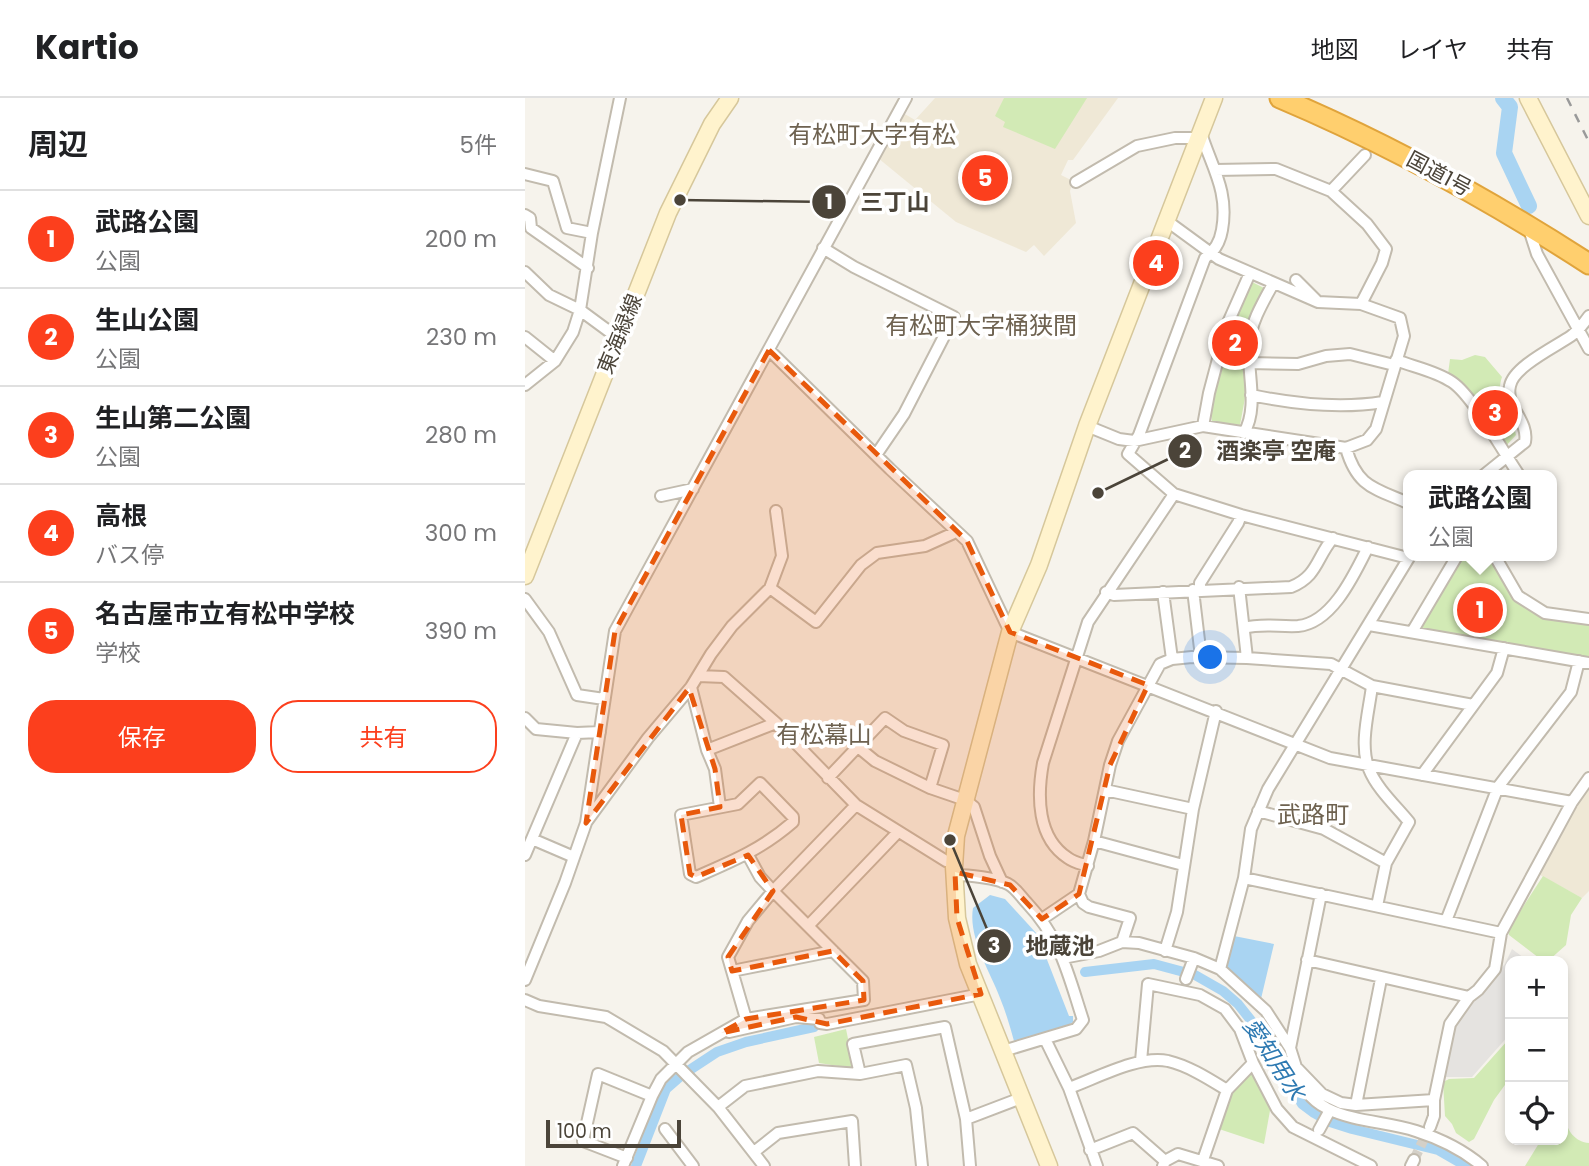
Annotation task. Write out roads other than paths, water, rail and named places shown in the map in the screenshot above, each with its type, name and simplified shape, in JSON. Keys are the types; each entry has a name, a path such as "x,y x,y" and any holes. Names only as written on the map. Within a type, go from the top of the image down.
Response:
{"highway":[{"name":"国道1号","path":"1280,98 1394,150 1466,188 1589,264"}],"street":[{"path":"525,384 555,361 573,332 580,310 620,98"},
{"name":"東海緑線","path":"525,576 668,213 712,124 730,98"},
{"path":"525,980 586,823 615,631 906,98"},
{"path":"1049,1166 968,964 957,918 955,836 1010,632 1039,565 1087,426 1214,98"},
{"path":"1528,98 1589,216"},
{"path":"1199,135 1224,193 1225,214 1220,239 1211,254 1205,258 1139,435 1128,454 1174,494 1241,515 1403,556"},
{"path":"1076,182 1137,146 1199,135"},
{"path":"1331,191 1365,155"},
{"path":"1215,170 1276,169 1331,191 1367,224 1385,249 1382,263 1361,304"},
{"path":"525,174 553,181 567,228 593,233"},
{"path":"525,215 530,218 531,228 588,268"},
{"path":"1087,426 1119,439 1134,441 1203,426 1346,448 1367,440 1372,434 1404,336 1400,318 1361,304 1318,302 1273,284 1211,254 1167,221"},
{"path":"1528,224 1537,254 1589,349"},
{"path":"823,248 854,267 954,317 904,414 876,455"},
{"path":"525,272 549,295 580,310 618,338"},
{"path":"1203,426 1227,325 1249,273"},
{"path":"1296,280 1318,302"},
{"path":"1244,433 1251,395 1251,331 1273,284"},
{"path":"1491,470 1525,442 1523,421 1511,403 1510,383 1515,373 1578,330 1589,316"},
{"path":"525,337 555,361"},
{"path":"769,349 967,541 1010,632 1330,758 1571,802"},
{"path":"1249,363 1298,364 1327,356 1350,354 1440,375 1454,383 1471,402 1515,470"},
{"path":"1251,395 1288,403 1364,405 1383,402"},
{"path":"1346,448 1351,464 1365,484 1403,501"},
{"path":"661,496 693,489"},
{"path":"1088,866 1069,859 1053,845 1040,811 1038,787 1043,763 1088,622 1174,494"},
{"path":"586,823 648,738 691,687 732,625 770,588 782,556 776,511"},
{"path":"1201,657 1197,590 1241,515"},
{"path":"770,588 816,622 861,565 877,553 925,546 956,532"},
{"path":"1106,592 1114,595 1239,587 1280,588 1302,582 1314,572 1333,538"},
{"path":"1244,628 1257,625 1309,624 1327,614 1368,547"},
{"path":"1220,969 1244,878 1251,829 1258,811 1295,744 1407,561"},
{"path":"1412,632 1413,626 1454,561"},
{"path":"1498,561 1518,596 1545,613 1589,619"},
{"path":"1239,587 1247,657"},
{"path":"1163,592 1172,659"},
{"path":"525,599 549,632 577,695 604,699"},
{"path":"1369,625 1584,662 1571,692 1499,788 1446,921"},
{"path":"1422,775 1497,673 1504,648"},
{"path":"1042,919 1079,894 1118,741 1160,664 1172,659 1247,657 1331,664 1372,686 1472,705"},
{"path":"698,676 724,677 776,723 856,805 955,868 1010,885 1042,919 1063,958 1083,1020 1076,1030 1003,1051"},
{"path":"1372,686 1365,735 1368,766 1409,822 1386,863 1377,906"},
{"path":"691,687 707,750 715,769 720,807"},
{"path":"1165,951 1177,912 1193,809 1216,711"},
{"path":"525,718 536,729 600,732"},
{"path":"828,778 885,718 904,731 943,744 930,788"},
{"path":"707,750 776,723"},
{"path":"525,855 577,733"},
{"path":"858,747 875,761 930,788 965,800 974,807 990,856 1002,882"},
{"path":"1430,1127 1450,1024 1469,997 1495,969 1501,933 1571,802 1589,778"},
{"path":"760,783 793,817 793,822 771,842 697,877 690,874 681,815 720,807 738,804 760,783"},
{"path":"1105,790 1193,809"},
{"path":"746,1019 728,957 748,921 772,891 856,805"},
{"path":"1258,811 1324,829 1386,863"},
{"path":"808,926 898,832"},
{"path":"532,839 574,857"},
{"path":"1094,842 1183,865"},
{"path":"652,1096 598,1074 583,1141 625,1162 661,1079 721,1033 746,1019 864,1000 863,981 772,891 748,855"},
{"path":"1244,878 1501,933"},
{"path":"1079,894 1083,904 1089,907 1130,918 1122,942"},
{"path":"1290,1048 1321,894"},
{"path":"1063,958 1099,951 1122,942 1139,943 1194,958 1220,969 1266,1011 1290,1048 1303,1087 1329,1112 1394,1125 1423,1134 1460,1149 1482,1166"},
{"path":"732,971 833,951"},
{"path":"1186,979 1194,958"},
{"path":"1307,960 1469,997"},
{"path":"1356,1105 1381,979"},
{"path":"1142,1061 1148,984 1200,995 1225,1009 1240,1030 1277,1109 1293,1127 1371,1166"},
{"path":"721,1033 736,1032 796,1017 819,1019 820,1023 827,1024 981,994"},
{"path":"525,1000 539,1006 606,1017 638,1034 678,1064 764,1166"},
{"path":"860,1074 853,1044 945,1027 966,1119 971,1166"},
{"path":"1045,1039 1069,1088 1097,1166"},
{"path":"1069,1088 1142,1061 1166,1061 1184,1067 1227,1090"},
{"path":"1203,1160 1227,1090 1254,1063"},
{"path":"717,1107 745,1086 818,1071 860,1074 906,1065 916,1108 922,1166"},
{"path":"1296,1067 1322,1094 1341,1103 1356,1105 1434,1100"},
{"path":"966,1119 1021,1098"},
{"path":"1319,1130 1329,1112"},
{"path":"754,1152 778,1133 852,1121 855,1166"},
{"path":"665,1129 693,1166"},
{"path":"1090,1150 1133,1133 1164,1163 1178,1154 1218,1166"}],"water":[{"path":"990,895 1005,899 1037,934 1069,1016 1073,1016 1073,1022 1067,1026 1014,1041 977,943 972,919 973,908"},
{"path":"1234,936 1274,944 1260,1003 1227,968"}],"waterway":[{"path":"1503,98 1510,107 1504,153 1529,206"},
{"name":"愛知用水","path":"1085,972 1154,964 1195,975 1223,991 1238,1004 1257,1028 1302,1104 1314,1113 1352,1129 1438,1150 1466,1166"},
{"name":"愛知用水","path":"636,1166 666,1089 682,1075 717,1052 746,1042 814,1027"}],"tunnel":[{"path":"1414,1160 1429,1128"}],"railway":[{"path":"1567,98 1589,142"}],"place":[{"name":"名古屋市立有松中学校","path":"985,178"},
{"name":"三丁山","path":"680,200"},
{"name":"高根","path":"1156,263"},
{"name":"生山公園","path":"1235,343"},
{"name":"生山第二公園","path":"1495,413"},
{"name":"酒楽亭 空庵","path":"1098,493"},
{"name":"武路公園","path":"1480,610"},
{"name":"地蔵池","path":"950,840"}],"district":[{"name":"有松町大字有松","path":"872,135"},
{"name":"有松町大字桶狭間","path":"981,326"},
{"name":"有松幕山","path":"824,735"},
{"name":"武路町","path":"1313,815"}]}
